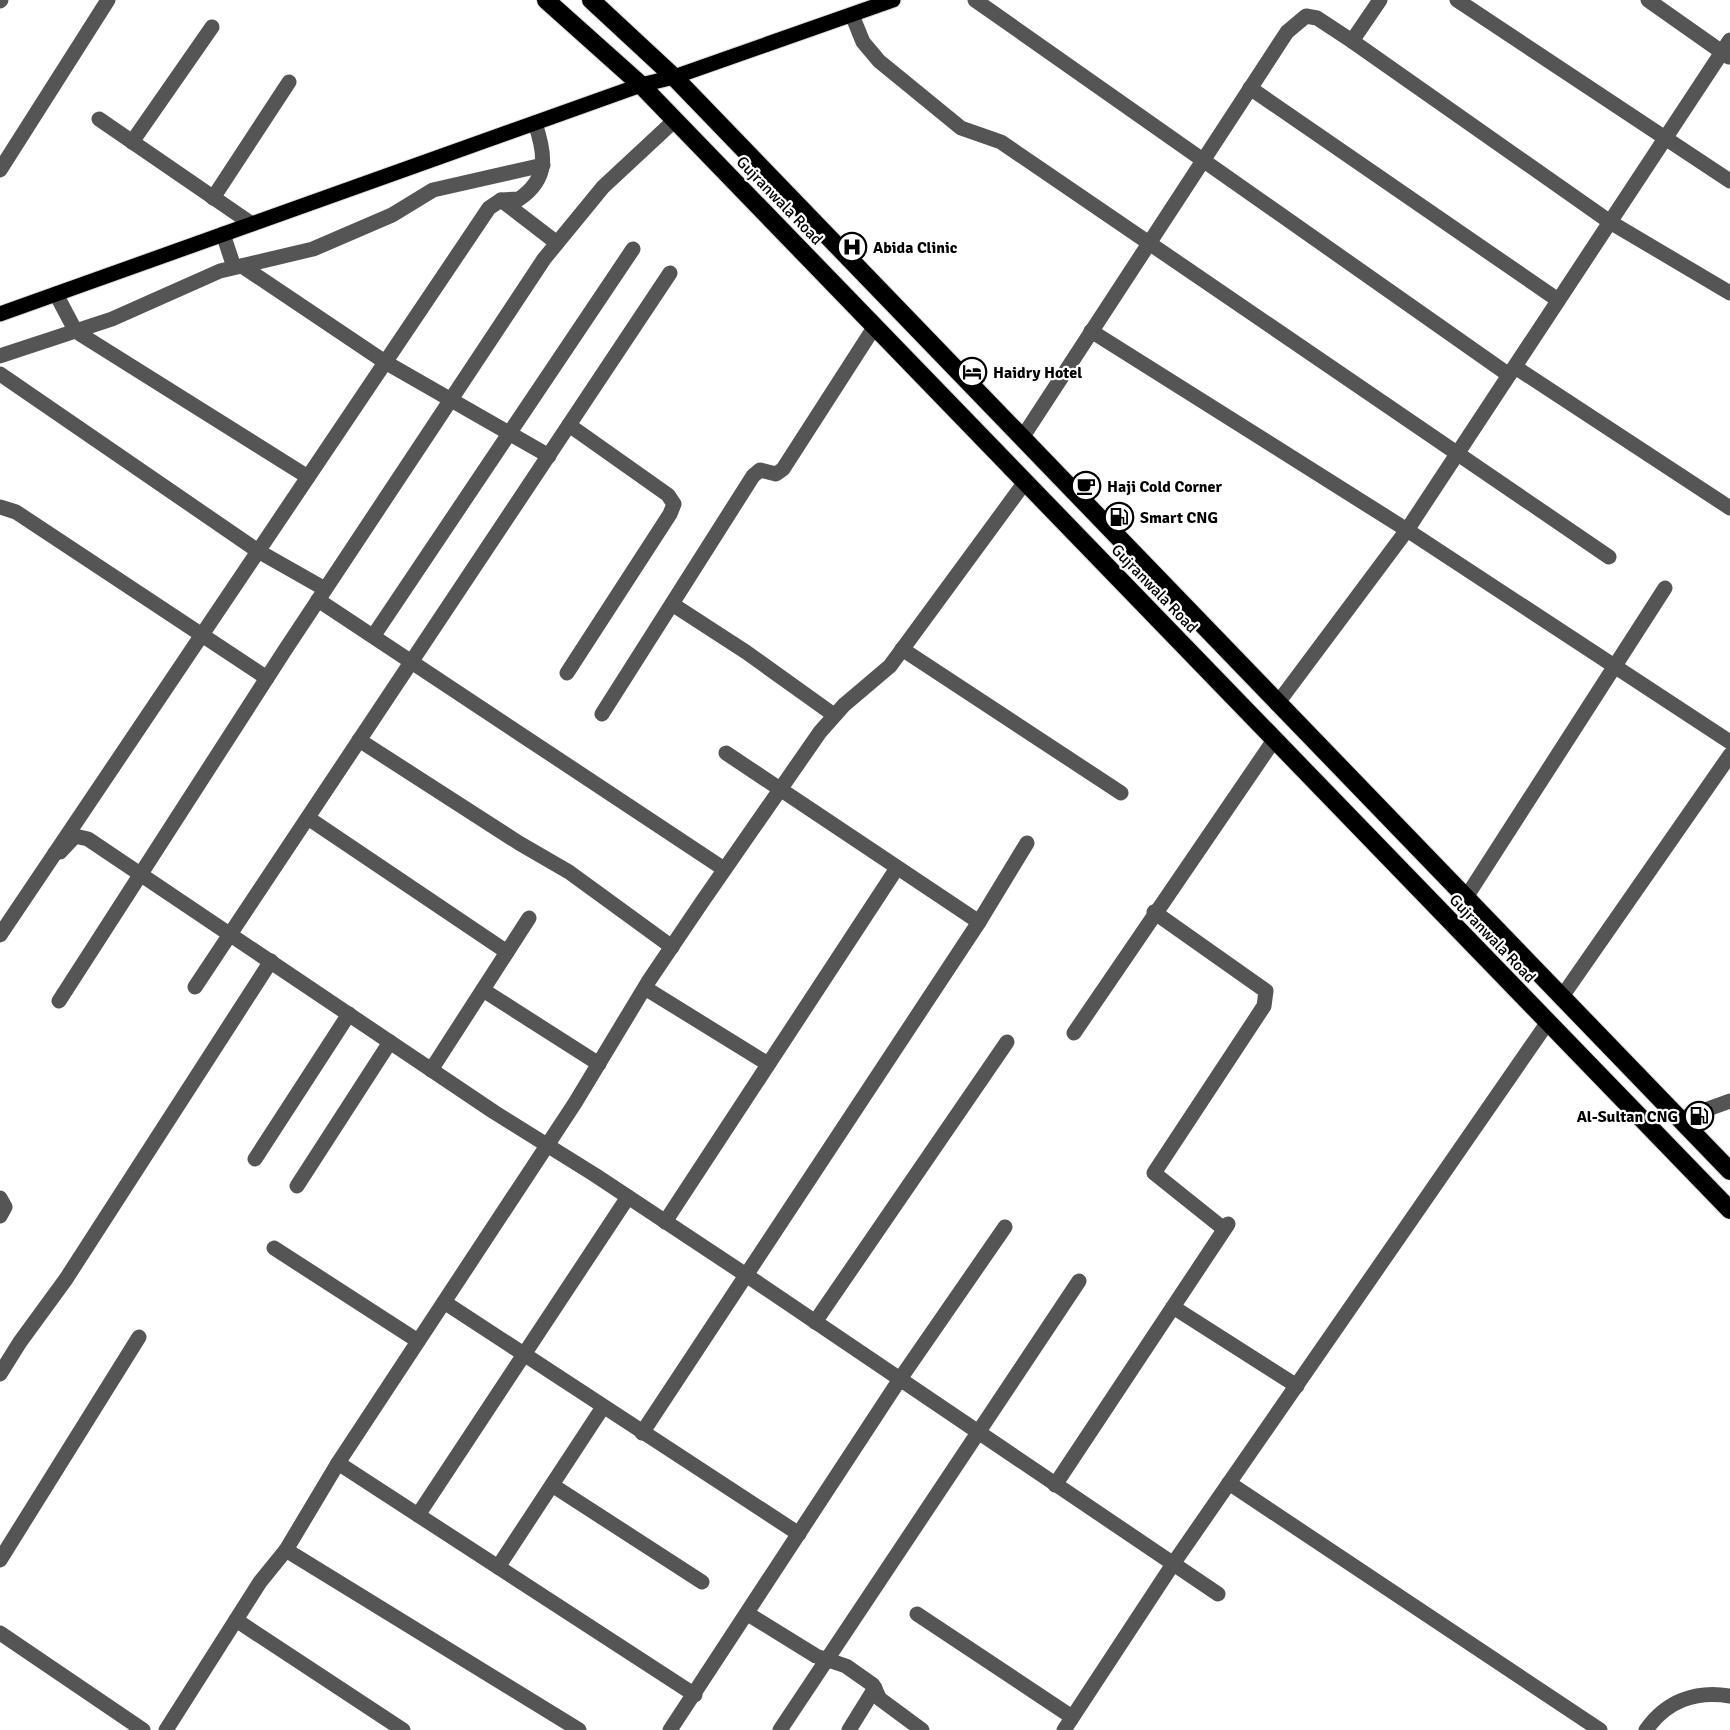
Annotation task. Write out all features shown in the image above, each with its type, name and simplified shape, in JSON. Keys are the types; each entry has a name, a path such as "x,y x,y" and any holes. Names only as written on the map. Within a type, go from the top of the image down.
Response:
{"highway":[{"name":"Gujranwala Road","path":"546,0 642,85 1730,1210"},
{"name":"Gujranwala Road","path":"591,0 674,77 1730,1171"}],"main road":[{"path":"0,314 642,85 674,77 852,15 882,2"}],"street":[{"path":"0,170 108,0"},
{"path":"975,0 1204,162 1512,371 1730,508"},
{"path":"1352,41 1380,0"},
{"path":"1457,0 1730,181"},
{"path":"1277,704 1407,530 1665,139 1727,50 1647,0"},
{"path":"852,15 863,42 879,61 961,128 1001,142 1609,557"},
{"path":"1022,438 1287,32 1300,18 1306,16 1317,18 1352,41 1610,222 1730,293"},
{"path":"132,142 212,27"},
{"path":"213,198 289,82"},
{"path":"1250,88 1558,300"},
{"path":"99,119 252,224"},
{"path":"59,1001 267,678 557,243 603,187 675,120"},
{"path":"0,935 489,208 501,200 519,200 524,196 543,165 544,150 536,123"},
{"path":"0,356 112,319 177,288 238,266 260,263 313,249 392,215 434,190 543,165"},
{"path":"501,200 557,243"},
{"path":"223,234 238,266 385,362 549,456"},
{"path":"374,635 633,249"},
{"path":"195,987 670,273"},
{"path":"56,294 75,330 308,477"},
{"path":"602,714 753,476 760,471 776,474 783,469 874,326"},
{"path":"1090,331 1407,530 1730,742"},
{"path":"0,374 322,595 374,635 724,869"},
{"path":"567,673 670,514 674,504 668,495 569,425"},
{"path":"166,1730 260,1582 286,1550 338,1463 547,1145 645,988 724,869 834,715 890,666 1025,482"},
{"path":"0,507 16,512 267,678"},
{"path":"1465,899 1665,588"},
{"path":"672,604 746,652 834,715"},
{"path":"902,649 1121,793"},
{"path":"359,740 519,843 543,855 672,947"},
{"path":"1074,1033 1154,912 1274,740"},
{"path":"726,753 979,922"},
{"path":"1561,998 1730,755"},
{"path":"308,818 507,952"},
{"path":"55,853 75,836 83,836 431,1070 746,1275 1218,1594"},
{"path":"642,1433 979,922 1027,843"},
{"path":"665,1222 897,868"},
{"path":"1055,1485 1226,1227 1154,1173 1264,1006 1266,991 1154,912"},
{"path":"431,1070 529,918"},
{"path":"0,1374 20,1342 66,1279 271,961"},
{"path":"645,988 768,1064"},
{"path":"483,990 599,1064"},
{"path":"255,1159 350,1014"},
{"path":"917,1614 1068,1724 1173,1564 1548,1022"},
{"path":"297,1186 390,1042"},
{"path":"815,1322 1006,1042"},
{"path":"1680,1119 1730,1101"},
{"path":"418,1515 628,1197"},
{"path":"0,1198 5,1204 0,1216"},
{"path":"670,1730 900,1379 1005,1227"},
{"path":"274,1248 418,1341"},
{"path":"780,1730 1079,1281"},
{"path":"444,1302 799,1534"},
{"path":"1173,1307 1297,1386"},
{"path":"0,1560 140,1337"},
{"path":"498,1567 603,1407"},
{"path":"338,1463 695,1695"},
{"path":"1229,1483 1600,1730"},
{"path":"552,1485 702,1582"},
{"path":"286,1550 579,1730"},
{"path":"747,1614 827,1660 840,1663 875,1688 880,1699 922,1730"},
{"path":"236,1620 403,1730"},
{"path":"0,1633 143,1730"},
{"path":"849,1730 875,1688"},
{"path":"1646,1730 1657,1716 1683,1699 1696,1694 1730,1696"}],"place":[{"name":"Abida Clinic","path":"852,247"},
{"name":"Haidry Hotel","path":"972,372"},
{"name":"Haji Cold Corner","path":"1086,486"},
{"name":"Smart CNG","path":"1119,517"},
{"name":"Al-Sultan CNG","path":"1699,1116"}]}
